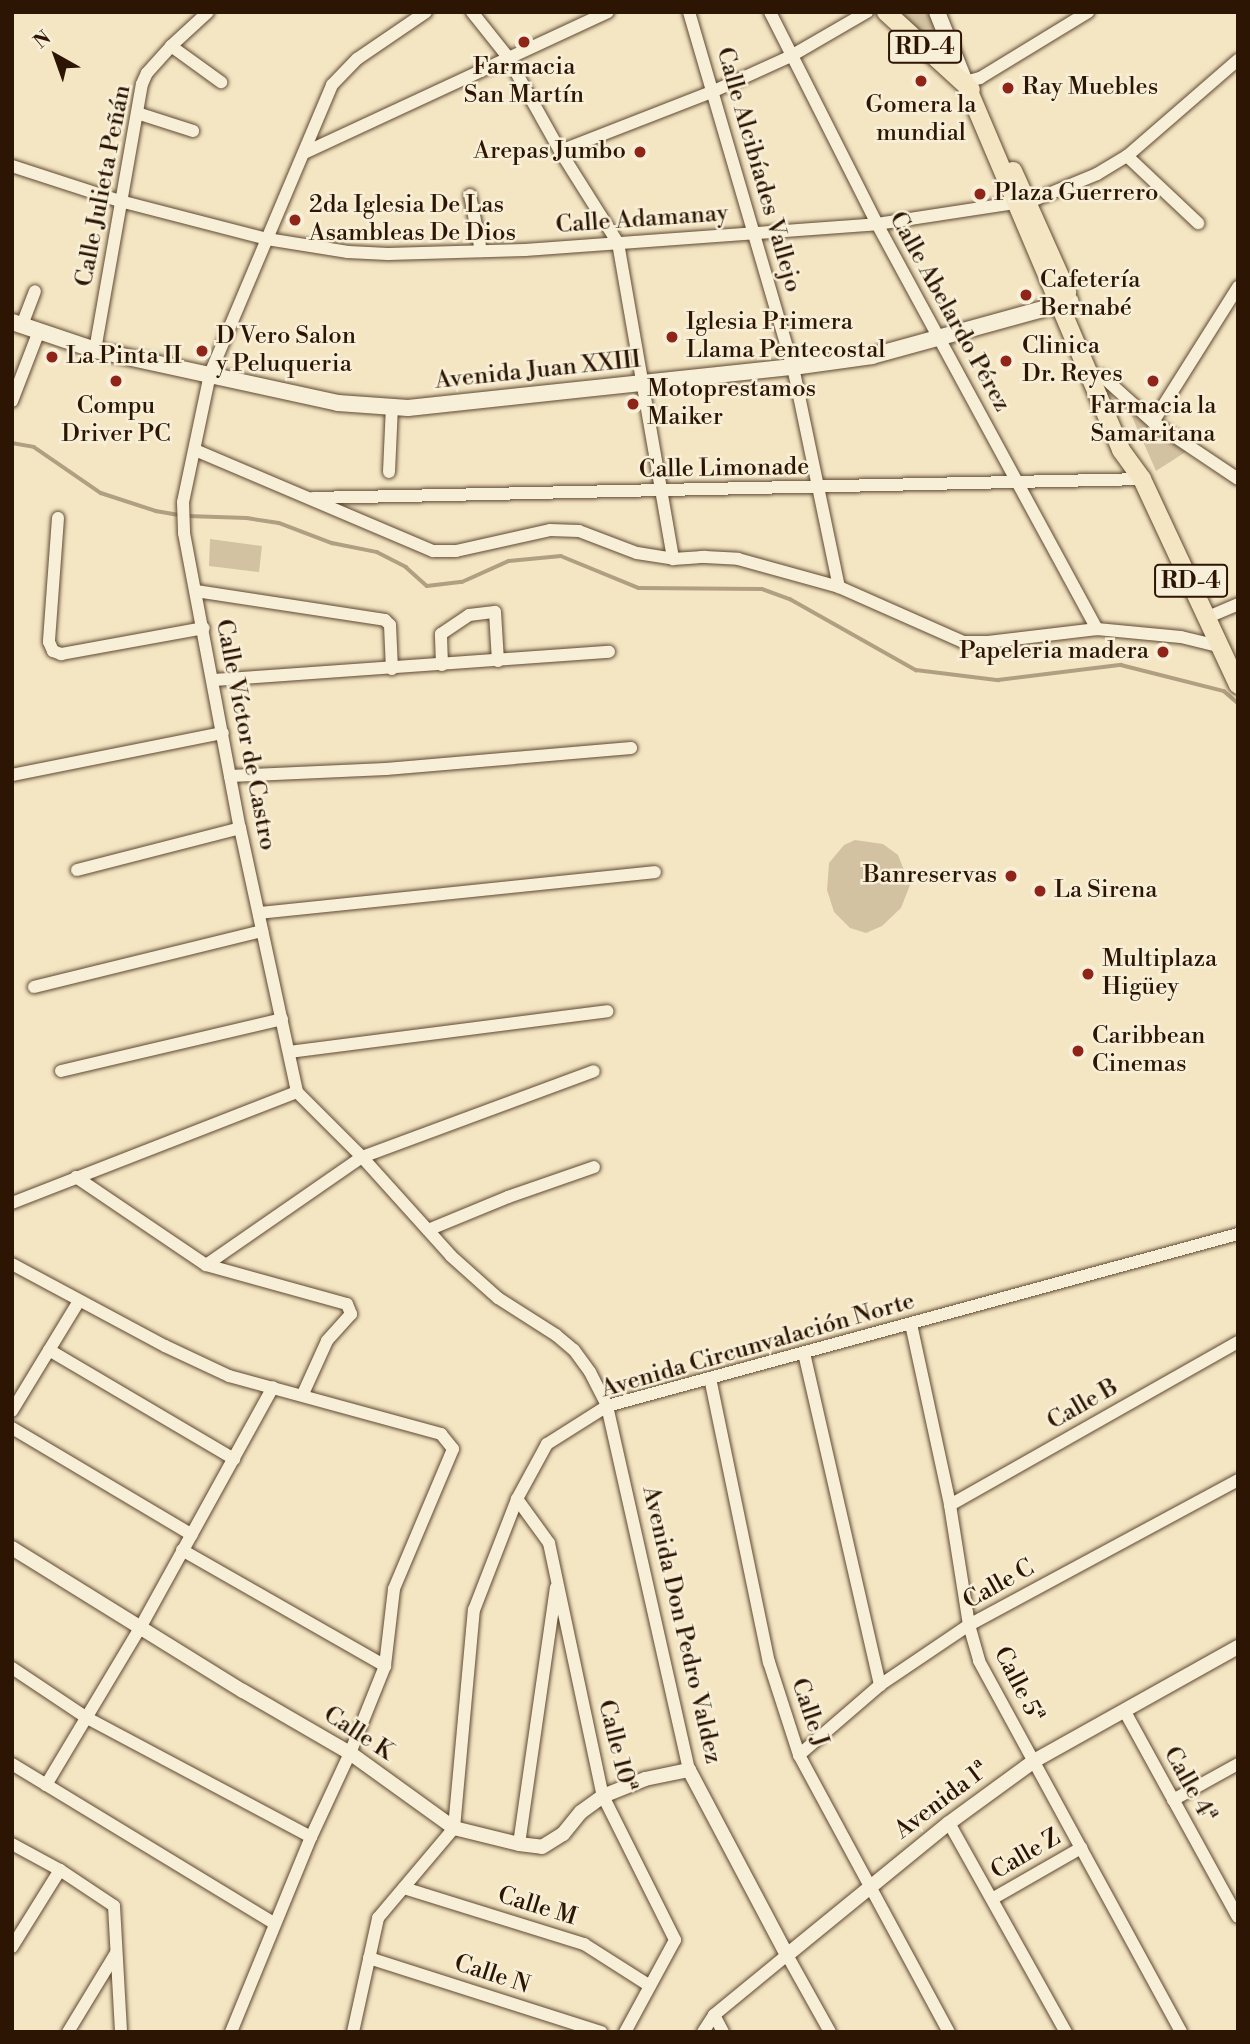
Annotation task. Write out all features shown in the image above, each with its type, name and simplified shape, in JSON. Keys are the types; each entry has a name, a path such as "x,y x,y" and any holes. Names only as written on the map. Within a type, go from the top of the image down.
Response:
{"main road":[{"name":"RD-4","path":"886,12 965,82 1022,201 1065,303 1121,450 1142,479"},
{"path":"937,12 965,82"},
{"name":"RD-4","path":"1065,303 1102,376 1142,479 1238,685"},
{"name":"Avenida Juan XXIII","path":"17,324 95,350 338,403 392,407 645,383 872,356 1065,303"}],"street":[{"name":"Calle Julieta Peñán","path":"95,350 120,201 147,73 171,46 208,12"},
{"name":"Calle Víctor de Castro","path":"297,1092 240,828 184,533 183,502 210,374 332,85 341,73 426,12"},
{"path":"472,12 508,56 560,151 618,243 645,383 673,559"},
{"path":"304,152 608,12"},
{"name":"Calle Alcibíades Vallejo","path":"689,12 793,367 839,587"},
{"name":"Calle Abelardo Pérez","path":"770,12 877,223 1097,629"},
{"path":"560,151 714,92 792,56 867,12"},
{"path":"965,82 980,78 1088,12"},
{"path":"171,46 221,82"},
{"name":"Calle Adamanay","path":"12,166 120,201 267,239 348,252 481,251 877,223 1022,201 1097,174 1127,156 1238,60"},
{"path":"137,113 193,131"},
{"path":"1127,156 1198,223"},
{"path":"470,195 481,251"},
{"path":"1153,422 1238,287"},
{"path":"17,324 35,292"},
{"path":"12,401 39,331"},
{"path":"1102,376 1153,422 1238,479"},
{"path":"389,472 392,407"},
{"path":"195,450 433,551 456,551 550,530 579,531 638,553 673,559 738,559 839,587 963,642 988,642 1097,629 1181,637 1222,647"},
{"name":"Calle Limonade","path":"307,498 1019,484 1142,479"},
{"path":"58,518 49,642 53,652 61,654 204,628"},
{"path":"196,591 385,620 390,625 392,668"},
{"path":"1208,617 1238,604"},
{"path":"442,665 441,634 469,615 495,611 498,661"},
{"path":"214,680 609,652"},
{"path":"12,775 223,733"},
{"path":"230,776 386,769 631,748"},
{"path":"77,870 240,828"},
{"path":"259,913 655,872"},
{"path":"34,987 262,931"},
{"path":"289,1052 607,1011"},
{"path":"61,1071 282,1019"},
{"path":"206,1265 362,1157 594,1071"},
{"path":"12,1203 297,1092 362,1157 451,1256 498,1298 556,1335 574,1350 590,1372 607,1406"},
{"path":"428,1230 508,1197 594,1167"},
{"path":"76,1177 206,1265 347,1304 351,1314 327,1341 303,1394"},
{"name":"Avenida Circunvalación Norte","path":"454,1828 474,1610 517,1499 547,1444 607,1406 1237,1236"},
{"path":"12,1265 229,1376 303,1394 441,1434 453,1449 394,1589 385,1667 350,1753 274,1923 231,2032"},
{"path":"12,1411 79,1301"},
{"name":"Calle 5ª","path":"911,1324 950,1505 969,1625 984,1670 1181,2032"},
{"name":"Calle B","path":"950,1505 1238,1342"},
{"path":"49,1350 234,1459"},
{"path":"804,1353 880,1685"},
{"name":"Calle J","path":"710,1378 769,1662 799,1755 949,2032"},
{"path":"46,1785 140,1628 273,1387"},
{"name":"Avenida Don Pedro Valdez","path":"607,1406 689,1770 830,2032"},
{"path":"12,1428 192,1535"},
{"name":"Calle C","path":"799,1755 880,1685 969,1625 1238,1480"},
{"name":"Calle 10ª","path":"517,1499 549,1543 603,1796 674,1940 625,2032"},
{"name":"Calle K","path":"12,1548 350,1753 454,1828 541,1847 551,1843 581,1812 603,1796 645,1779 689,1770"},
{"path":"182,1550 385,1667"},
{"path":"519,1844 557,1580"},
{"name":"Avenida 1ª","path":"703,2032 714,2015 870,1886 949,1823 1034,1761 1238,1647"},
{"path":"12,1668 87,1718 311,1837"},
{"name":"Calle 4ª","path":"1124,1710 1238,1917"},
{"path":"12,1764 274,1923"},
{"path":"1173,1800 1238,1764"},
{"path":"949,1823 1066,2032"},
{"path":"355,2031 378,1917 454,1828"},
{"path":"12,1844 60,1870 114,1906 121,2032"},
{"name":"Calle Z","path":"992,1899 1081,1848"},
{"path":"12,1947 60,1870"},
{"name":"Calle M","path":"404,1888 584,1944 650,1986"},
{"path":"68,2032 116,1953"},
{"name":"Calle N","path":"369,1958 601,2032"},
{"path":"714,2015 723,2032"}],"shaded area":[{"path":"886,12 937,12 965,82"},
{"path":"1126,403 1187,451 1156,471"},
{"path":"210,539 262,546 259,572 209,566"},
{"path":"855,840 883,844 898,855 910,885 901,908 882,926 866,933 850,928 834,912 827,890 829,863 844,845"}],"waterway":[{"path":"12,443 34,447 101,493 156,511 179,515"},
{"path":"187,516 247,518 279,523 332,543 377,552 406,567 427,586 462,582 509,561 561,556 639,588 762,589 790,599 916,670 998,680 1121,665 1224,691 1238,703"}],"place":[{"name":"Farmacia San Martín","path":"524,42"},
{"name":"Gomera la mundial","path":"921,81"},
{"name":"Ray Muebles","path":"1008,88"},
{"name":"Arepas Jumbo","path":"640,152"},
{"name":"Plaza Guerrero","path":"980,194"},
{"name":"2da Iglesia De Las Asambleas De Dios","path":"295,220"},
{"name":"Cafetería Bernabé","path":"1026,295"},
{"name":"Iglesia Primera Llama Pentecostal","path":"672,337"},
{"name":"D Vero Salon y Peluqueria","path":"202,351"},
{"name":"La Pinta II","path":"52,357"},
{"name":"Clinica Dr. Reyes","path":"1006,361"},
{"name":"Compu Driver PC","path":"116,381"},
{"name":"Farmacia la Samaritana","path":"1153,381"},
{"name":"Motoprestamos Maiker","path":"633,404"},
{"name":"Papeleria madera","path":"1163,652"},
{"name":"Banreservas","path":"1011,876"},
{"name":"La Sirena","path":"1040,891"},
{"name":"Multiplaza Higüey","path":"1088,974"},
{"name":"Caribbean Cinemas","path":"1078,1051"}]}
